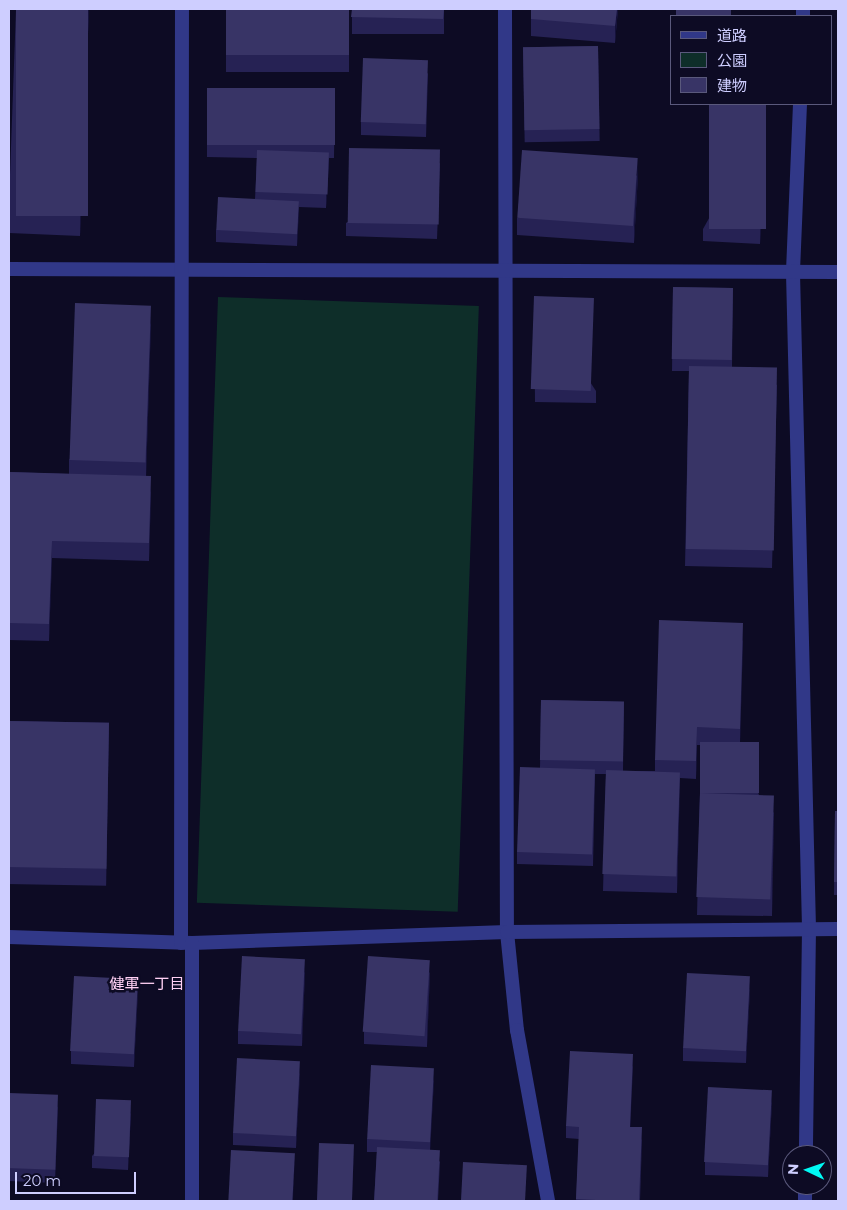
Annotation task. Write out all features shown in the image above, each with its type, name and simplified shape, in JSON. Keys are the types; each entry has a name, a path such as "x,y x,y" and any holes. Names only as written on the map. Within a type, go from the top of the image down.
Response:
{"street":[{"path":"182,9 187,943 192,1201"},
{"path":"504,9 508,267 507,932 517,1030 548,1201"},
{"path":"800,105 793,272 809,929 806,1145"},
{"path":"9,268 183,270 508,267 838,272"},
{"path":"9,937 187,943 507,932 838,929"}],"green space":[{"path":"218,297 479,306 458,912 197,903"}],"building":[{"path":"16,9 88,9 88,216 16,216"},
{"path":"226,9 349,9 349,55 226,55"},
{"path":"352,9 444,9 443,19 351,17"},
{"path":"531,9 617,9 615,26 531,19"},
{"path":"676,9 731,9 731,15 676,15"},
{"path":"598,46 599,129 524,130 523,47"},
{"path":"363,58 428,60 426,124 361,122"},
{"path":"207,88 335,88 335,145 207,145"},
{"path":"709,105 766,105 766,229 709,229"},
{"path":"349,148 440,150 439,225 348,223"},
{"path":"257,150 329,153 327,194 256,192"},
{"path":"522,150 638,158 633,226 517,218"},
{"path":"218,197 299,201 297,234 216,230"},
{"path":"673,287 733,288 732,360 672,359"},
{"path":"534,296 594,298 591,391 531,389"},
{"path":"75,303 151,306 145,463 70,460"},
{"path":"689,366 777,368 774,551 686,549"},
{"path":"9,472 151,476 149,543 52,541 49,624 9,623"},
{"path":"659,620 743,623 740,729 697,727 696,761 655,760"},
{"path":"541,700 624,701 623,761 540,760"},
{"path":"9,721 109,723 106,869 9,867"},
{"path":"700,742 759,742 759,793 700,793"},
{"path":"520,767 595,770 592,855 517,852"},
{"path":"606,770 680,773 676,877 602,874"},
{"path":"700,793 774,796 770,900 696,897"},
{"path":"835,811 838,811 838,882 834,882"},
{"path":"242,956 305,959 301,1034 238,1031"},
{"path":"368,956 430,960 425,1036 363,1032"},
{"path":"687,973 750,976 746,1051 683,1048"},
{"path":"74,976 138,979 134,1054 70,1051"},
{"path":"570,1051 633,1054 630,1127 642,1127 639,1201 576,1199 579,1127 566,1126"},
{"path":"237,1058 300,1061 296,1136 233,1133"},
{"path":"371,1065 434,1068 430,1142 367,1139"},
{"path":"708,1087 772,1090 768,1165 704,1162"},
{"path":"9,1093 58,1095 55,1170 9,1168"},
{"path":"96,1099 131,1100 129,1157 94,1156"},
{"path":"319,1143 354,1144 352,1201 317,1200"},
{"path":"377,1147 440,1150 437,1201 374,1201"},
{"path":"231,1150 295,1153 292,1201 228,1201"},
{"path":"463,1162 527,1165 525,1201 461,1201"}],"district":[{"name":"健軍一丁目","path":"147,984"}]}
